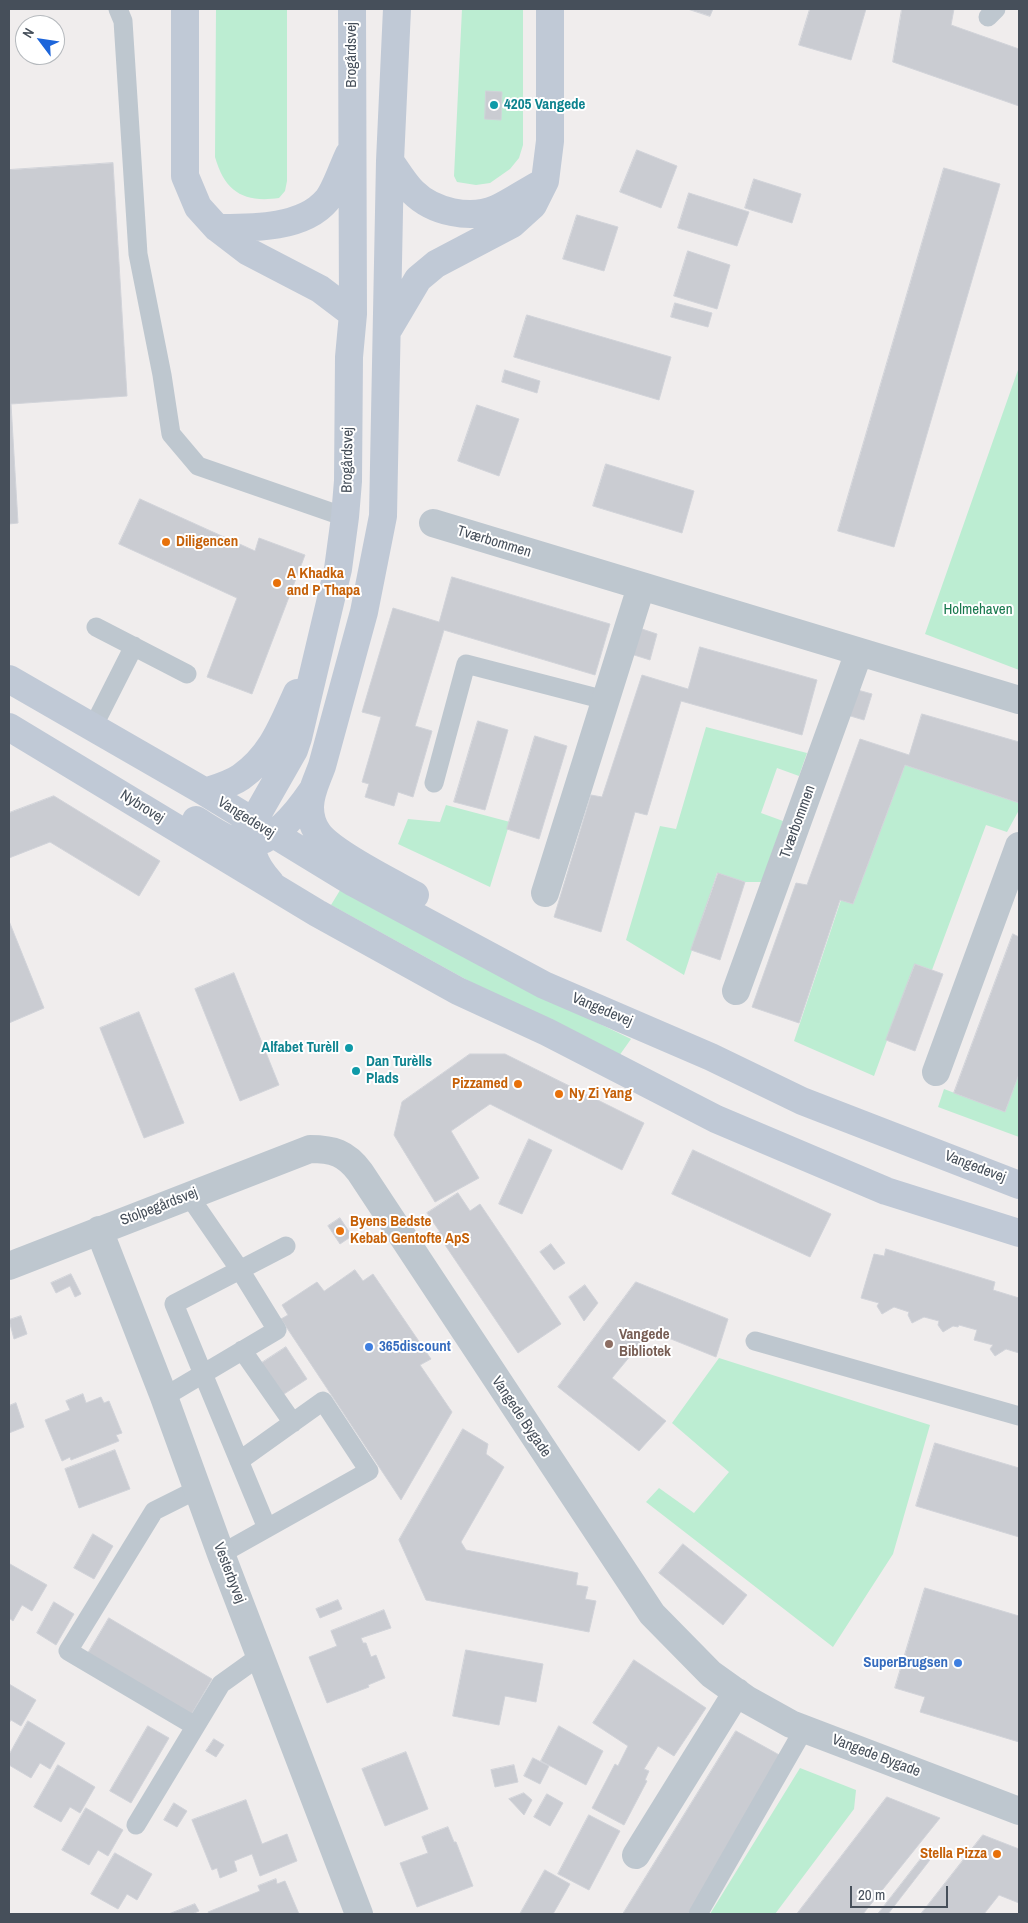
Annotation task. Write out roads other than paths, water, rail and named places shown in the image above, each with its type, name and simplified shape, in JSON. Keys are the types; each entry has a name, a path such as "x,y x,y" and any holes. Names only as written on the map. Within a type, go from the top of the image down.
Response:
{"street":[{"path":"185,9 185,176 198,207 216,228 247,251 320,289 353,314"},
{"name":"Brogårdsvej","path":"259,833 294,750 338,569 345,517 348,481 349,357 353,314 352,9"},
{"path":"72,764 128,779 222,835 238,842 259,833 300,809 312,791 322,766 364,612 383,516 390,161 396,9"},
{"path":"388,330 418,278 436,264 512,224 533,205 545,180 550,141 550,9"},
{"path":"216,228 262,228 310,214 327,200 352,148"},
{"path":"390,161 413,192 425,202 447,212 465,214 495,209 545,180"},
{"name":"Tværbommen","path":"433,523 1019,700"},
{"path":"545,893 641,587"},
{"path":"9,679 205,792 240,778 260,760 277,738 320,643"},
{"name":"Tværbommen","path":"736,991 860,652"},
{"name":"Nybrovej","path":"9,727 275,887"},
{"path":"312,791 310,808 312,819 318,832 330,845 453,918 544,985"},
{"name":"Vangedevej","path":"205,792 259,833 544,985 711,1057 802,1101 1019,1184"},
{"path":"259,833 254,859 275,887 458,991 547,1032 716,1119 886,1191 1019,1233"},
{"path":"936,1072 1019,846"},
{"name":"Stolpegårdsvej","path":"9,1266 310,1148"},
{"name":"Vangede Bygade","path":"310,1148 329,1148 352,1162 652,1614 711,1674 791,1724 1019,1811"},
{"name":"Vesterbyvej","path":"99,1230 359,1914"},
{"path":"636,1855 737,1692"}],"lane":[{"path":"118,9 123,21 138,254 162,375 171,434 198,466 345,517"},
{"path":"96,627 187,674"},
{"path":"93,727 134,646"},
{"path":"434,782 466,664 606,700"},
{"path":"164,1397 277,1330 240,1270 189,1196"},
{"path":"267,1528 174,1304 286,1246"},
{"path":"755,1341 1019,1416"},
{"path":"242,1350 292,1423"},
{"path":"222,1554 369,1471 323,1401 239,1461"},
{"path":"196,1726 68,1651 154,1511 198,1489"},
{"path":"136,1825 221,1684 260,1656"},
{"path":"698,1914 804,1729"}],"place":[{"name":"4205 Vangede","path":"494,105"},
{"name":"Diligencen","path":"166,542"},
{"name":"A Khadka and P Thapa","path":"277,583"},
{"name":"Alfabet Turèll","path":"349,1048"},
{"name":"Dan Turèlls Plads","path":"356,1071"},
{"name":"Pizzamed","path":"518,1084"},
{"name":"Ny Zi Yang","path":"559,1094"},
{"name":"Byens Bedste Kebab Gentofte ApS","path":"340,1231"},
{"name":"Vangede Bibliotek","path":"609,1344"},
{"name":"365discount","path":"369,1347"},
{"name":"SuperBrugsen","path":"958,1663"},
{"name":"Stella Pizza","path":"997,1854"}],"park label":[{"name":"Holmehaven","path":"978,610"}]}
